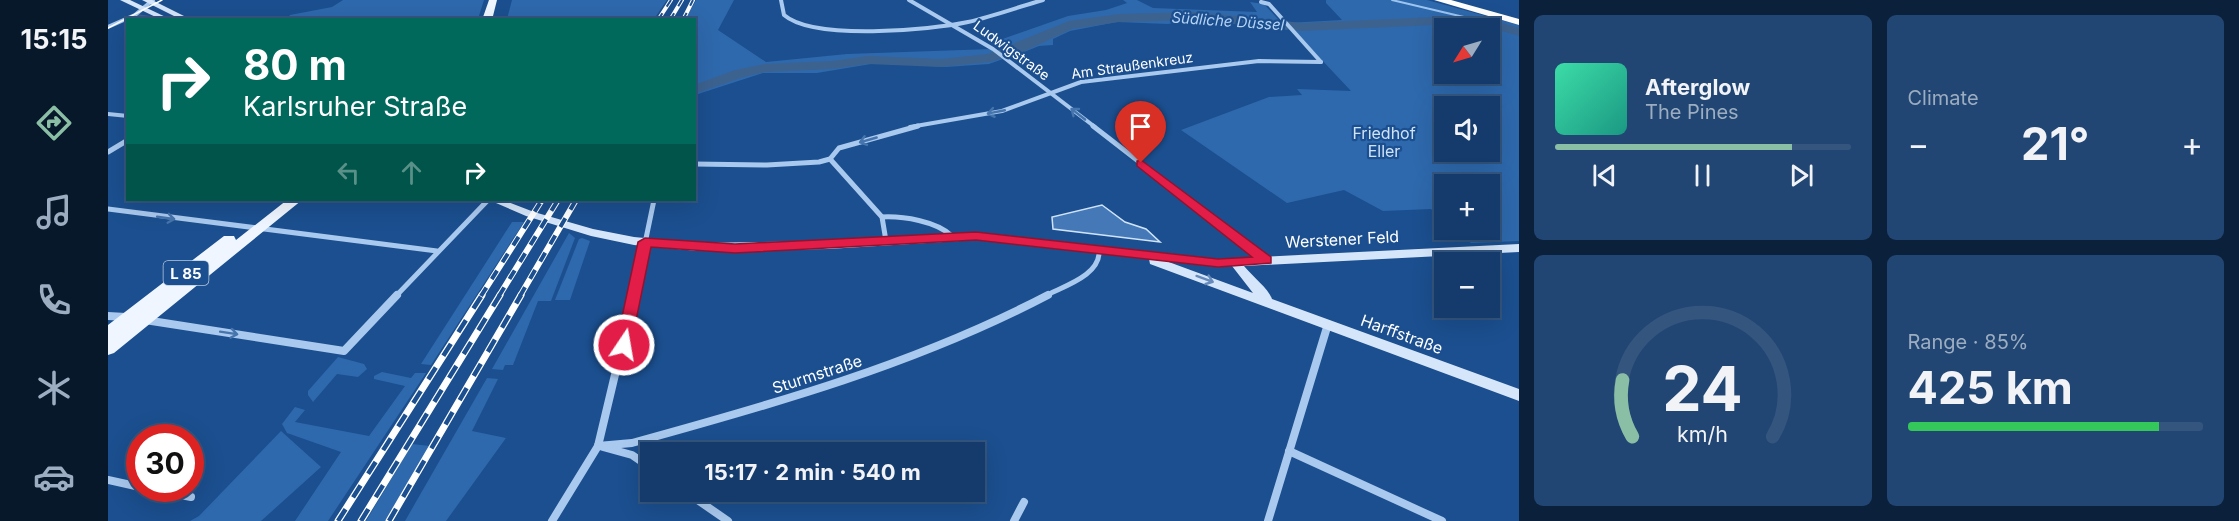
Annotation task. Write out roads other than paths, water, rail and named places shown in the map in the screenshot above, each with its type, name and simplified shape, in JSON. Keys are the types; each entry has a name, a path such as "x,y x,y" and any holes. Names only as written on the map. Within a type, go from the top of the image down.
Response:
{"highway":[{"path":"1439,0 1519,22"},
{"path":"1461,0 1519,16"}],"main road":[{"path":"124,0 164,18"},
{"path":"148,12 150,0"},
{"path":"488,18 493,0"},
{"path":"499,18 504,0"},
{"path":"148,12 184,18"},
{"name":"L 85","path":"250,229 278,201"},
{"name":"L 85","path":"108,349 137,319 250,229 293,201"},
{"name":"Werstener Feld","path":"497,201 530,214 591,232 645,242 735,248 886,242 952,236 987,237 1236,263 1519,248"},
{"name":"Harffstraße","path":"1130,253 1519,395"},
{"name":"Harffstraße","path":"1236,263 1257,291 1274,304"},
{"name":"L 85","path":"108,334 137,319"}],"street":[{"path":"132,18 148,12 150,0"},
{"path":"781,0 782,10 786,17 812,27 847,31 954,24 1043,0"},
{"name":"Ludwigstraße","path":"909,0 954,24 996,51 1266,260"},
{"path":"1025,0 1032,3"},
{"name":"Am Straußenkreuz","path":"696,164 766,165 830,159 835,150 849,145 920,125 1002,111 1081,82 1259,61 1322,62 1269,4 1261,2"},
{"path":"108,27 126,20"},
{"path":"108,114 126,116"},
{"path":"108,152 126,141"},
{"path":"830,159 882,217 886,242"},
{"path":"108,316 344,351 487,201"},
{"path":"552,521 598,446 619,367 654,201"},
{"path":"108,209 250,229 437,251"},
{"name":"Werstener Feld","path":"882,217 945,229 952,236"},
{"name":"Sturmstraße","path":"598,446 632,443 785,401 851,379 1015,312 1082,278 1097,265 1100,259 1099,249"},
{"path":"1268,521 1328,324"},
{"path":"598,446 632,455 640,460"},
{"path":"1289,452 1442,521"},
{"path":"108,480 126,483"},
{"path":"700,502 728,521"},
{"path":"1014,521 1024,502"}],"waterway":[{"path":"1392,0 1468,18"},
{"name":"Südliche Düssel","path":"696,89 740,73 765,68 832,65 868,60 941,63 990,58 1020,48 1069,25 1119,18 1198,16 1302,27 1339,24 1412,24 1457,20 1485,22 1519,32"}],"tram line":[{"path":"127,18 162,0"},
{"path":"108,28 126,19"}],"railway":[{"path":"659,18 671,0"},
{"path":"671,18 682,0"},
{"path":"684,18 693,0"},
{"path":"481,296 541,201"},
{"path":"499,296 557,201"},
{"path":"520,296 575,201"},
{"path":"338,521 482,295"},
{"path":"361,521 500,295"},
{"path":"389,521 521,295"}],"park label":[{"name":"Friedhof Eller","path":"1384,142"}]}
